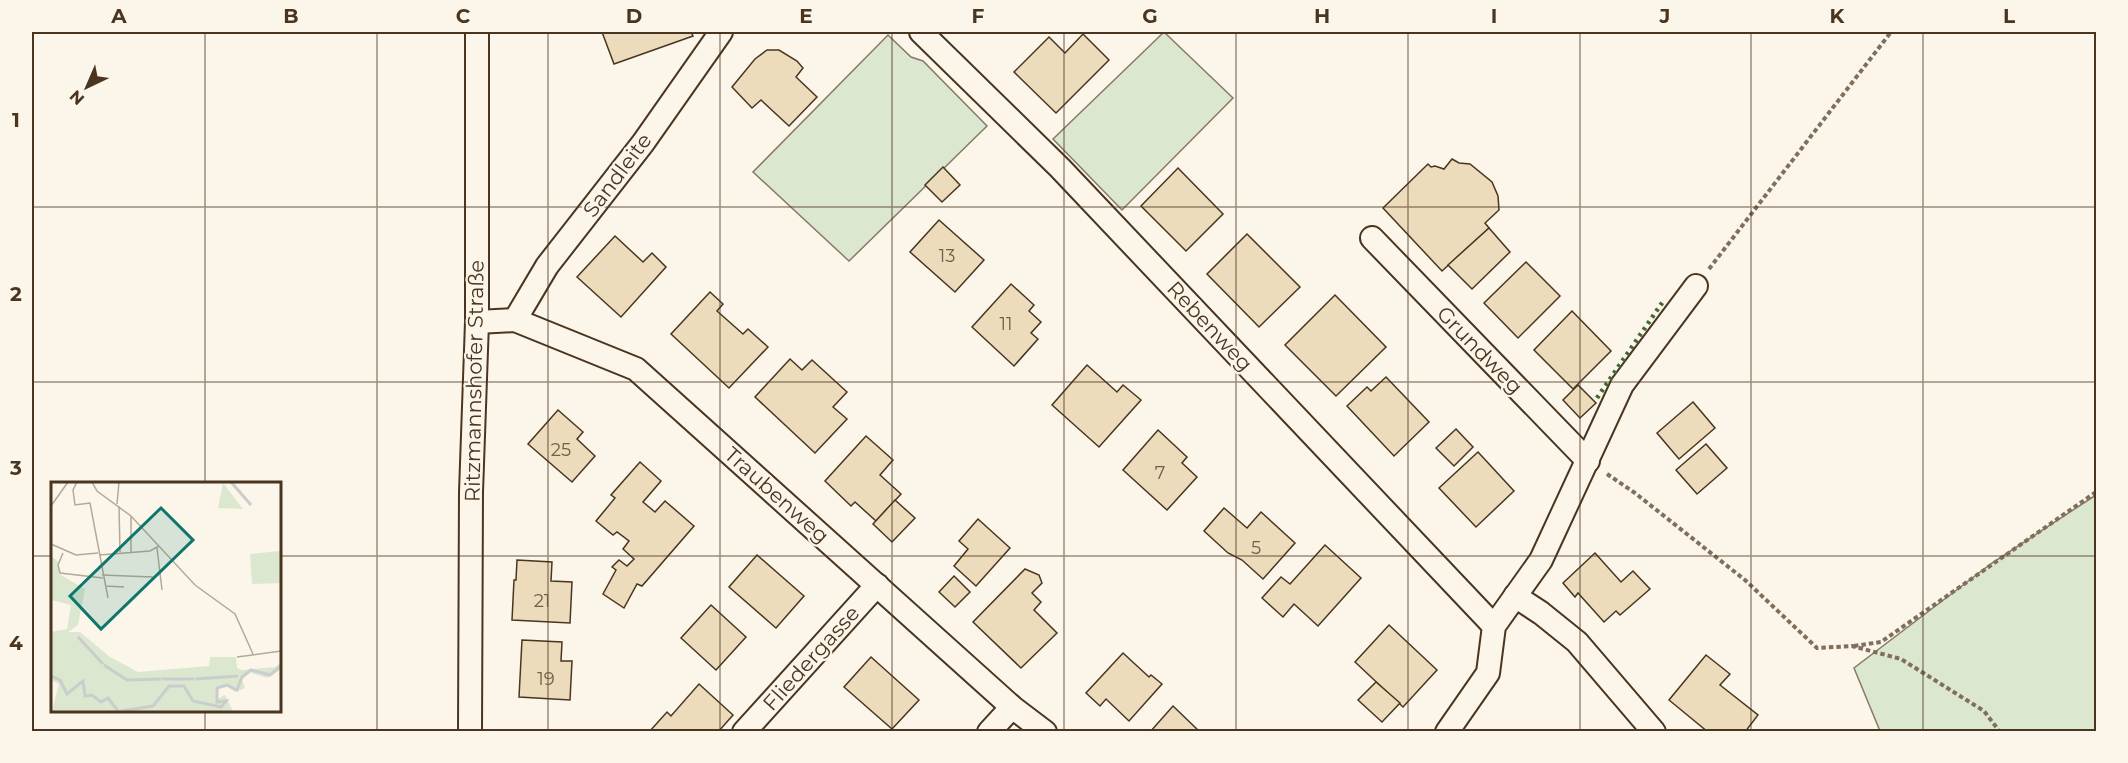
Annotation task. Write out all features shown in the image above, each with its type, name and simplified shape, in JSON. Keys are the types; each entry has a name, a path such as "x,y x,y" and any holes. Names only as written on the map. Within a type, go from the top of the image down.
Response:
{"street":[{"name":"Ritzmannshofer Straße","path":"470,732 471,492 477,322 477,32"},
{"name":"Sandleite","path":"515,320 547,266 643,143 721,32"},
{"name":"Rebenweg","path":"921,32 1060,168 1494,626"},
{"name":"Grundweg","path":"1372,238 1588,461"},
{"path":"1448,732 1488,673 1494,626 1540,560 1622,385 1696,286"},
{"name":"Traubenweg","path":"477,322 515,320 636,369 1012,707 1045,732"},
{"name":"Fliedergasse","path":"744,732 878,585"},
{"path":"1515,596 1541,613 1577,642 1654,732"},
{"path":"990,732 1012,707"}],"path":[{"path":"1696,286 1891,32"},
{"path":"1588,461 1635,493 1745,580 1817,648 1881,642 2097,492"},
{"path":"1852,646 1901,660 1984,711 2000,732"}],"green space":[{"path":"1164,32 1233,98 1122,210 1053,139"},
{"path":"888,35 911,57 923,61 987,126 849,261 753,172"},
{"path":"2096,495 2096,731 1880,731 1854,668 1992,563"}],"building":[{"path":"602,32 691,32 693,36 614,64"},
{"path":"1083,34 1109,60 1056,113 1014,72 1049,37 1065,53"},
{"path":"767,50 779,50 797,61 803,68 796,77 817,97 789,126 761,100 752,108 732,87 755,59"},
{"path":"1452,159 1459,163 1470,164 1492,182 1498,196 1499,210 1485,223 1489,228 1442,271 1383,208 1428,164 1431,167 1444,169"},
{"path":"943,167 960,185 942,202 925,185"},
{"path":"1178,168 1223,214 1186,251 1141,206"},
{"path":"939,220 984,260 955,292 910,252"},
{"path":"1489,228 1510,252 1472,289 1448,265"},
{"path":"1247,234 1300,287 1259,327 1207,274"},
{"path":"615,236 643,262 652,253 666,267 621,317 577,277"},
{"path":"1526,262 1560,296 1518,338 1484,303"},
{"path":"1011,284 1034,305 1029,311 1041,322 1031,333 1038,339 1014,366 972,327"},
{"path":"710,292 723,304 717,311 743,334 748,329 768,347 729,388 671,334"},
{"path":"1335,295 1386,347 1336,396 1285,345"},
{"path":"1572,311 1611,351 1573,389 1534,350"},
{"path":"790,359 802,370 812,360 847,392 833,407 847,419 815,453 755,397"},
{"path":"1087,365 1117,392 1123,385 1141,400 1099,447 1052,405"},
{"path":"1386,377 1429,422 1394,456 1347,406 1367,387 1371,391"},
{"path":"1578,385 1596,403 1580,418 1563,400"},
{"path":"1693,402 1715,428 1679,459 1657,433"},
{"path":"558,410 583,432 577,439 595,456 572,482 528,444"},
{"path":"1456,429 1473,447 1454,466 1436,448"},
{"path":"1158,430 1187,457 1182,463 1197,477 1167,510 1123,470"},
{"path":"866,436 893,460 880,475 901,494 876,521 855,502 851,506 825,481"},
{"path":"1706,444 1727,468 1697,494 1676,470"},
{"path":"1478,452 1514,491 1476,527 1439,488"},
{"path":"640,462 661,481 643,502 655,512 665,501 694,526 642,586 637,584 624,608 603,594 616,570 612,567 619,560 627,566 634,559 623,549 629,541 617,532 613,535 596,521 615,498 611,495"},
{"path":"895,500 915,518 892,542 873,524"},
{"path":"1224,508 1247,528 1261,512 1295,543 1263,579 1242,560 1228,553 1204,531"},
{"path":"978,519 1010,548 976,586 954,566 968,549 959,541"},
{"path":"1325,545 1361,578 1318,626 1294,604 1283,617 1262,598 1281,577 1290,584"},
{"path":"1595,553 1621,582 1633,571 1650,589 1620,615 1616,611 1604,622 1578,593 1575,597 1563,583"},
{"path":"757,555 804,596 776,628 729,587"},
{"path":"517,560 552,562 551,581 572,582 570,623 512,620"},
{"path":"1025,569 1039,575 1042,583 1032,593 1041,602 1034,610 1057,633 1021,668 973,622"},
{"path":"954,576 970,592 955,607 939,592"},
{"path":"711,605 746,637 716,670 681,638"},
{"path":"1389,625 1437,670 1403,707 1355,662"},
{"path":"522,640 562,642 561,661 572,661 570,700 519,697"},
{"path":"1123,653 1149,677 1151,675 1162,684 1129,721 1106,699 1100,706 1086,693"},
{"path":"1706,655 1730,674 1720,685 1758,715 1745,732 1708,732 1669,700"},
{"path":"871,657 919,700 892,729 844,687"},
{"path":"1376,682 1400,703 1382,722 1358,700"},
{"path":"699,684 733,715 718,732 649,732 667,712 671,716"},
{"path":"1173,706 1200,732 1150,732"}],"hedge":[{"path":"1597,398 1664,300"}]}
